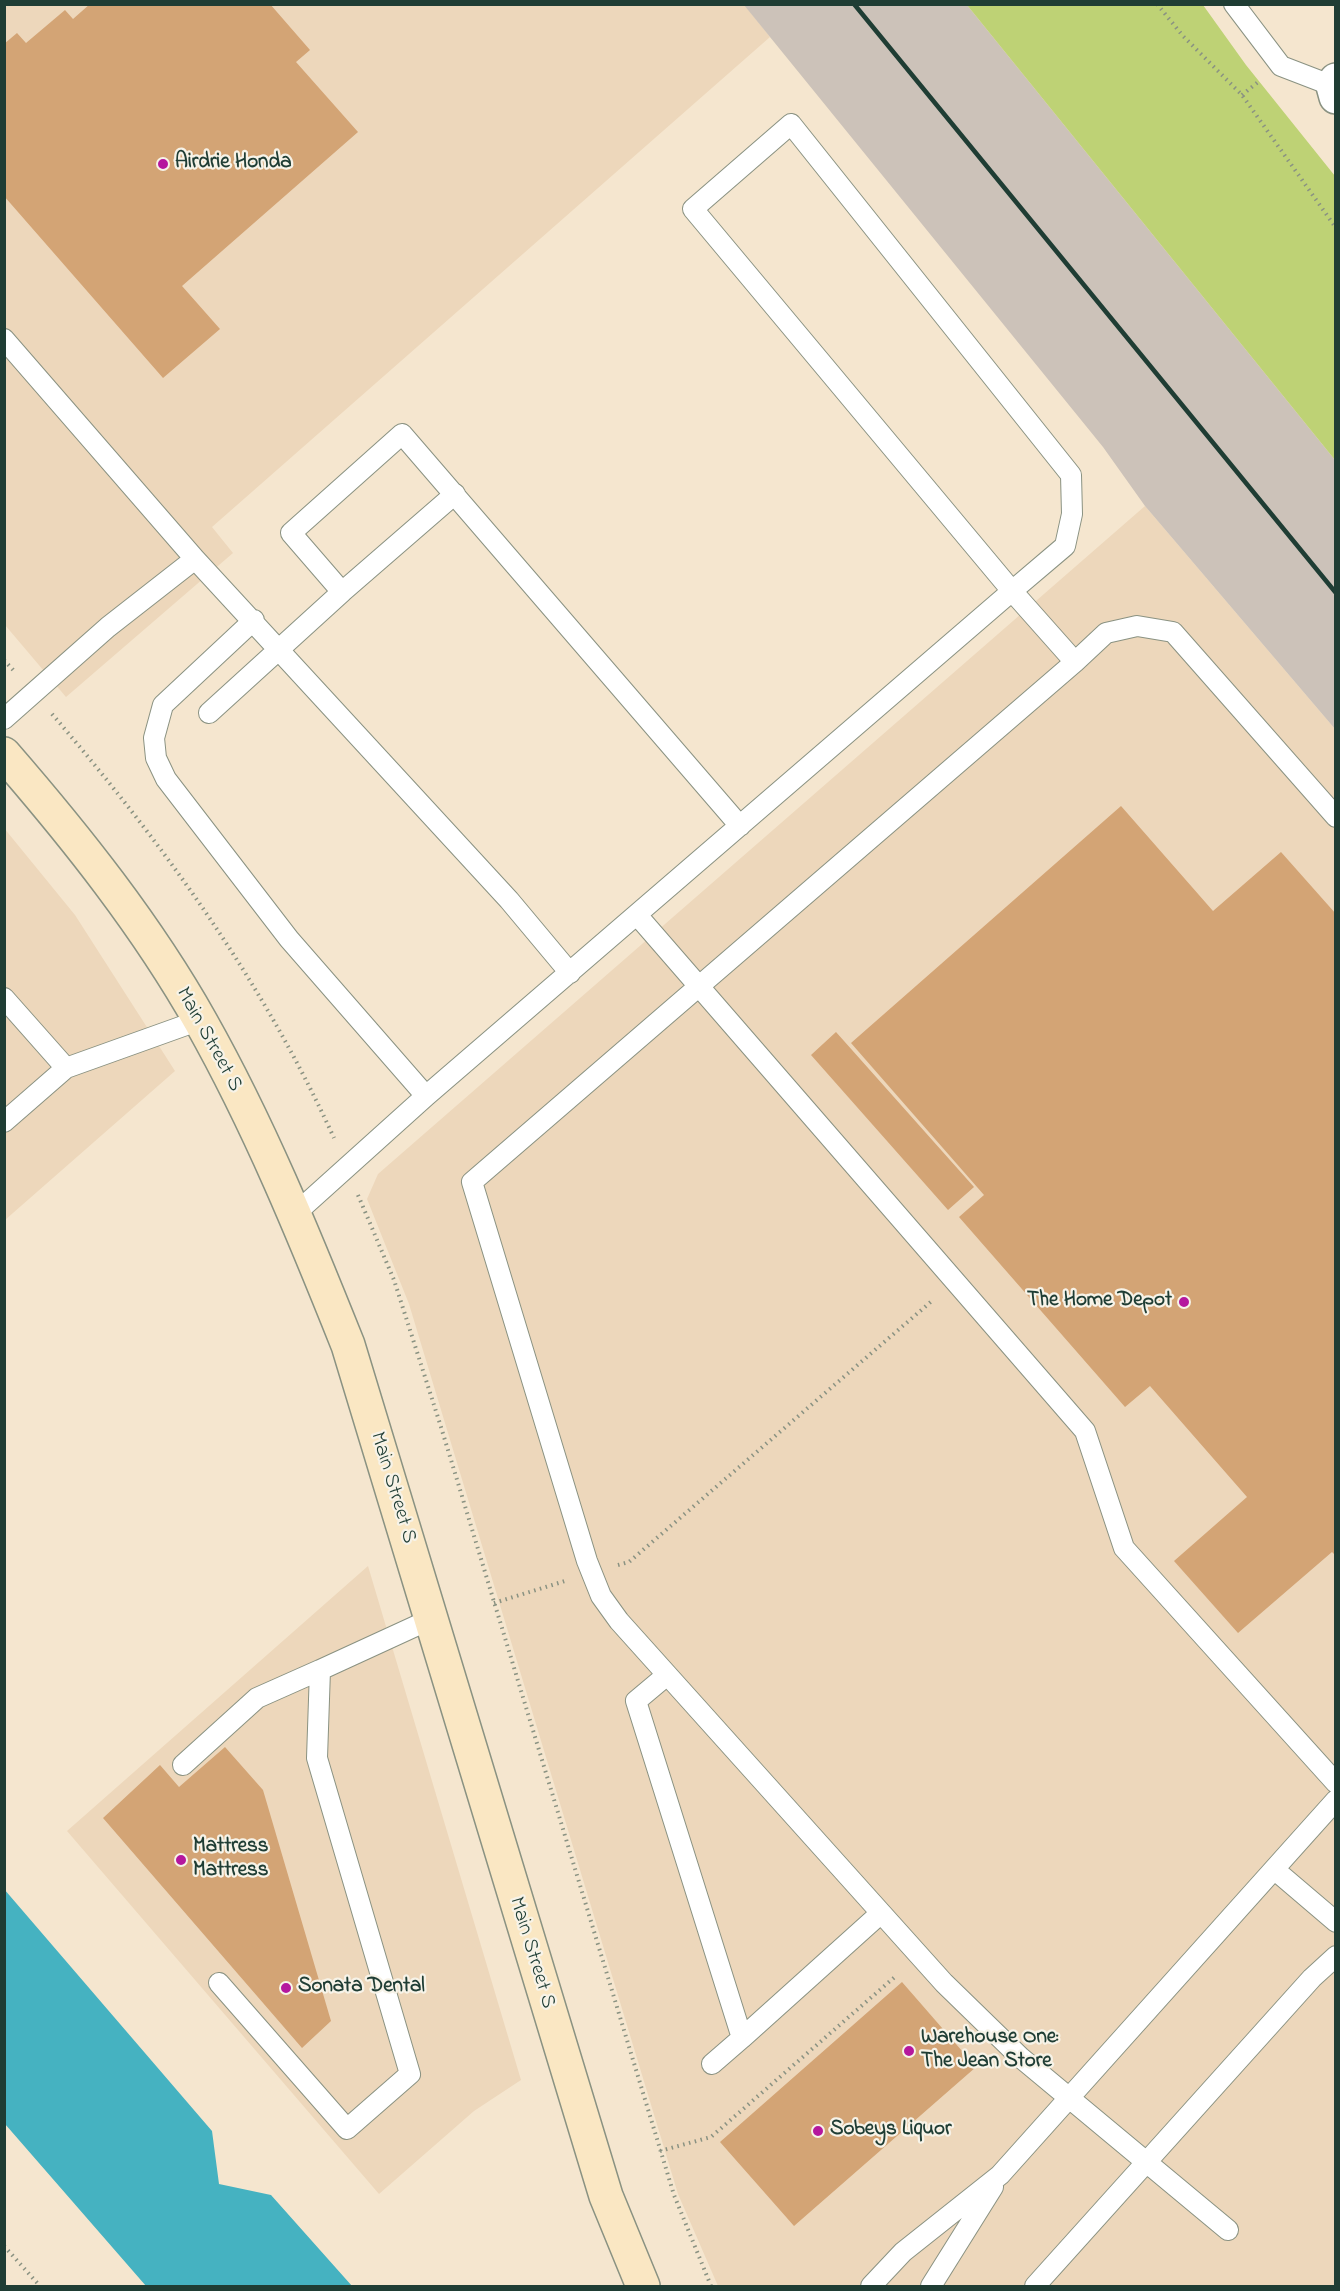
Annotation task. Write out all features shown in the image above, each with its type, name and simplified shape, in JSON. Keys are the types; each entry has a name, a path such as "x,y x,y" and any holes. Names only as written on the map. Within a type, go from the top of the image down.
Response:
{"main road":[{"name":"Main Street S","path":"4,754 137,922 200,1020 296,1213 348,1345 606,2196 643,2286"}],"lane":[{"path":"1234,4 1281,66 1335,88"},
{"path":"296,1213 426,1096 570,973 1012,591 1065,546 1072,514 1071,475 791,124 693,209 1012,591 1075,662"},
{"path":"4,339 195,559 509,900 570,973"},
{"path":"342,592 291,533 402,434 740,826"},
{"path":"209,712 455,494"},
{"path":"4,719 108,627 195,559"},
{"path":"254,621 163,705 154,738 156,758 166,779 289,939 426,1096"},
{"path":"1228,2230 1012,2049 919,1955 619,1621 601,1596 591,1573 472,1182 1106,633 1137,626 1173,632 1335,817"},
{"path":"637,915 1085,1431 1124,1548 1335,1783"},
{"path":"4,998 66,1068"},
{"path":"4,1122 66,1068 200,1020"},
{"path":"183,1765 257,1698 431,1619"},
{"path":"219,1983 347,2129 410,2074 317,1758 320,1670"},
{"path":"667,1675 636,1701 742,2038"},
{"path":"871,2286 903,2252 1000,2175 1275,1870 1335,1800"},
{"path":"1275,1870 1335,1922"},
{"path":"712,2064 881,1913"},
{"path":"1035,2286 1312,1978 1335,1956"},
{"path":"931,2286 1000,2175"}],"path":[{"path":"1157,4 1183,36 1242,94 1335,228"},
{"path":"629,1562 955,1281"},
{"path":"660,2151 711,2137 919,1955"},
{"path":"4,2246 40,2286"}],"shaded area":[{"path":"744,4 770,37 212,527 233,553 66,697 5,625 4,5"},
{"path":"744,5 967,5 1335,460 1335,729 1145,506 1103,447"},
{"path":"1145,506 1335,729 1335,2286 718,2286 678,2194 409,1304 367,1199 378,1174"},
{"path":"4,828 75,915 175,1071 5,1220"},
{"path":"368,1566 521,2080 474,2111 379,2194 67,1831"}],"green space":[{"path":"967,5 1203,5 1246,65 1335,176 1335,460"}],"water":[{"path":"4,1889 212,2131 219,2184 271,2195 352,2286 146,2286 5,2124"}],"building":[{"name":"Airdrie Honda","path":"90,4 270,4 310,50 296,62 358,132 182,286 220,329 163,378 4,196 4,44 17,33 26,43 65,10 73,19"},
{"name":"The Home Depot","path":"1121,806 1213,911 1281,852 1336,914 1336,1556 1332,1552 1238,1633 1174,1561 1247,1497 1150,1386 1125,1407 959,1217 984,1195 851,1043"},
{"path":"836,1032 974,1187 948,1210 811,1055"},
{"path":"225,1747 263,1790 331,2021 302,2048 103,1818 160,1765 179,1787"},
{"name":"Sobeys Liquor","path":"902,1982 976,2067 794,2226 720,2142"}],"railway":[{"path":"854,4 1336,593"}],"place":[{"name":"Airdrie Honda","path":"163,164"},
{"name":"The Home Depot","path":"1184,1302"},
{"name":"Mattress Mattress","path":"181,1860"},
{"name":"Sonata Dental","path":"286,1988"},
{"name":"Warehouse One: The Jean Store","path":"909,2051"},
{"name":"Sobeys Liquor","path":"818,2131"}]}
